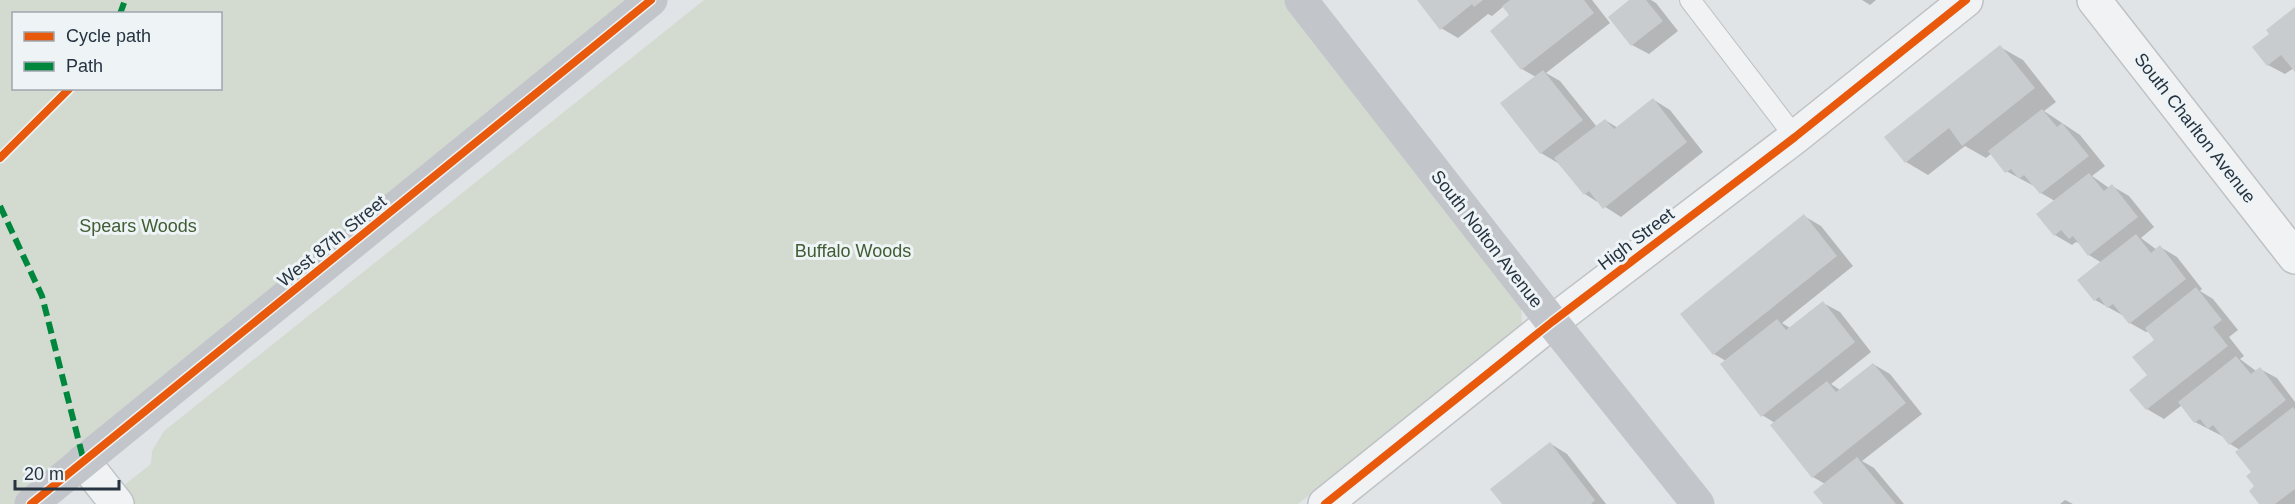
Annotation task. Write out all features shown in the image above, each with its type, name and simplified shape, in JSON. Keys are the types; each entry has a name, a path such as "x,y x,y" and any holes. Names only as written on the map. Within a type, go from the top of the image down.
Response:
{"street":[{"name":"West 87th Street","path":"31,504 651,0"},
{"name":"South Nolton Avenue","path":"1301,0 1552,322 1698,504"},
{"name":"High Street","path":"1325,504 1552,322 1795,137 1966,0"},
{"name":"South Charlton Avenue","path":"2094,0 2295,257"},
{"path":"84,462 117,504"}],"lane":[{"path":"1690,0 1795,137"}],"green space":[{"name":"Spears Woods","path":"0,0 642,0 14,504 0,504"},
{"name":"Buffalo Woods","path":"704,0 1291,0 1521,301 1522,326 1298,504 100,504 151,464 152,451 164,431"}],"building":[{"path":"1417,0 1483,0 1474,7 1472,4 1440,30"},
{"path":"1510,0 1584,0 1594,13 1521,70 1490,31 1509,15 1502,6"},
{"path":"1629,0 1646,0 1663,21 1631,46 1608,17"},
{"path":"2295,7 2295,72 2281,55 2267,66 2252,47 2269,34 2266,30"},
{"path":"2000,45 2035,88 1962,146 1949,128 1905,163 1884,137"},
{"path":"1543,70 1583,120 1540,154 1500,103"},
{"path":"1653,98 1687,142 1603,209 1589,191 1584,195 1554,158 1605,119 1614,129"},
{"path":"2042,109 2057,127 2062,123 2089,156 2040,194 2024,175 2019,179 2011,169 2005,173 1988,151"},
{"path":"2089,173 2104,191 2112,184 2138,217 2088,256 2073,236 2069,239 2061,230 2054,236 2036,214"},
{"path":"1804,214 1837,256 1713,355 1680,314"},
{"path":"2136,234 2151,253 2160,245 2186,279 2129,324 2113,304 2107,308 2099,297 2094,301 2077,280"},
{"path":"2196,287 2222,320 2213,327 2228,346 2146,410 2129,390 2147,375 2132,357 2154,340 2145,328"},
{"path":"1823,301 1855,342 1761,417 1720,364 1777,319 1786,330"},
{"path":"2236,356 2251,374 2260,367 2286,400 2229,445 2213,425 2208,429 2200,419 2194,423 2178,402"},
{"path":"1873,363 1906,403 1812,478 1770,425 1827,381 1836,392"},
{"path":"2293,407 2295,410 2295,489 2275,504 2259,504 2249,491 2254,486 2246,476 2251,472 2235,452"},
{"path":"1550,442 1595,500 1591,504 1502,504 1490,489"},
{"path":"1857,457 1896,504 1823,504 1813,492"}],"marked path":[{"path":"121,12 125,0"},
{"path":"0,206 42,296 84,462"}],"cycle path":[{"path":"31,504 651,0"},
{"path":"1325,504 1552,322 1795,137 1966,0"},
{"path":"0,158 68,90"}]}
